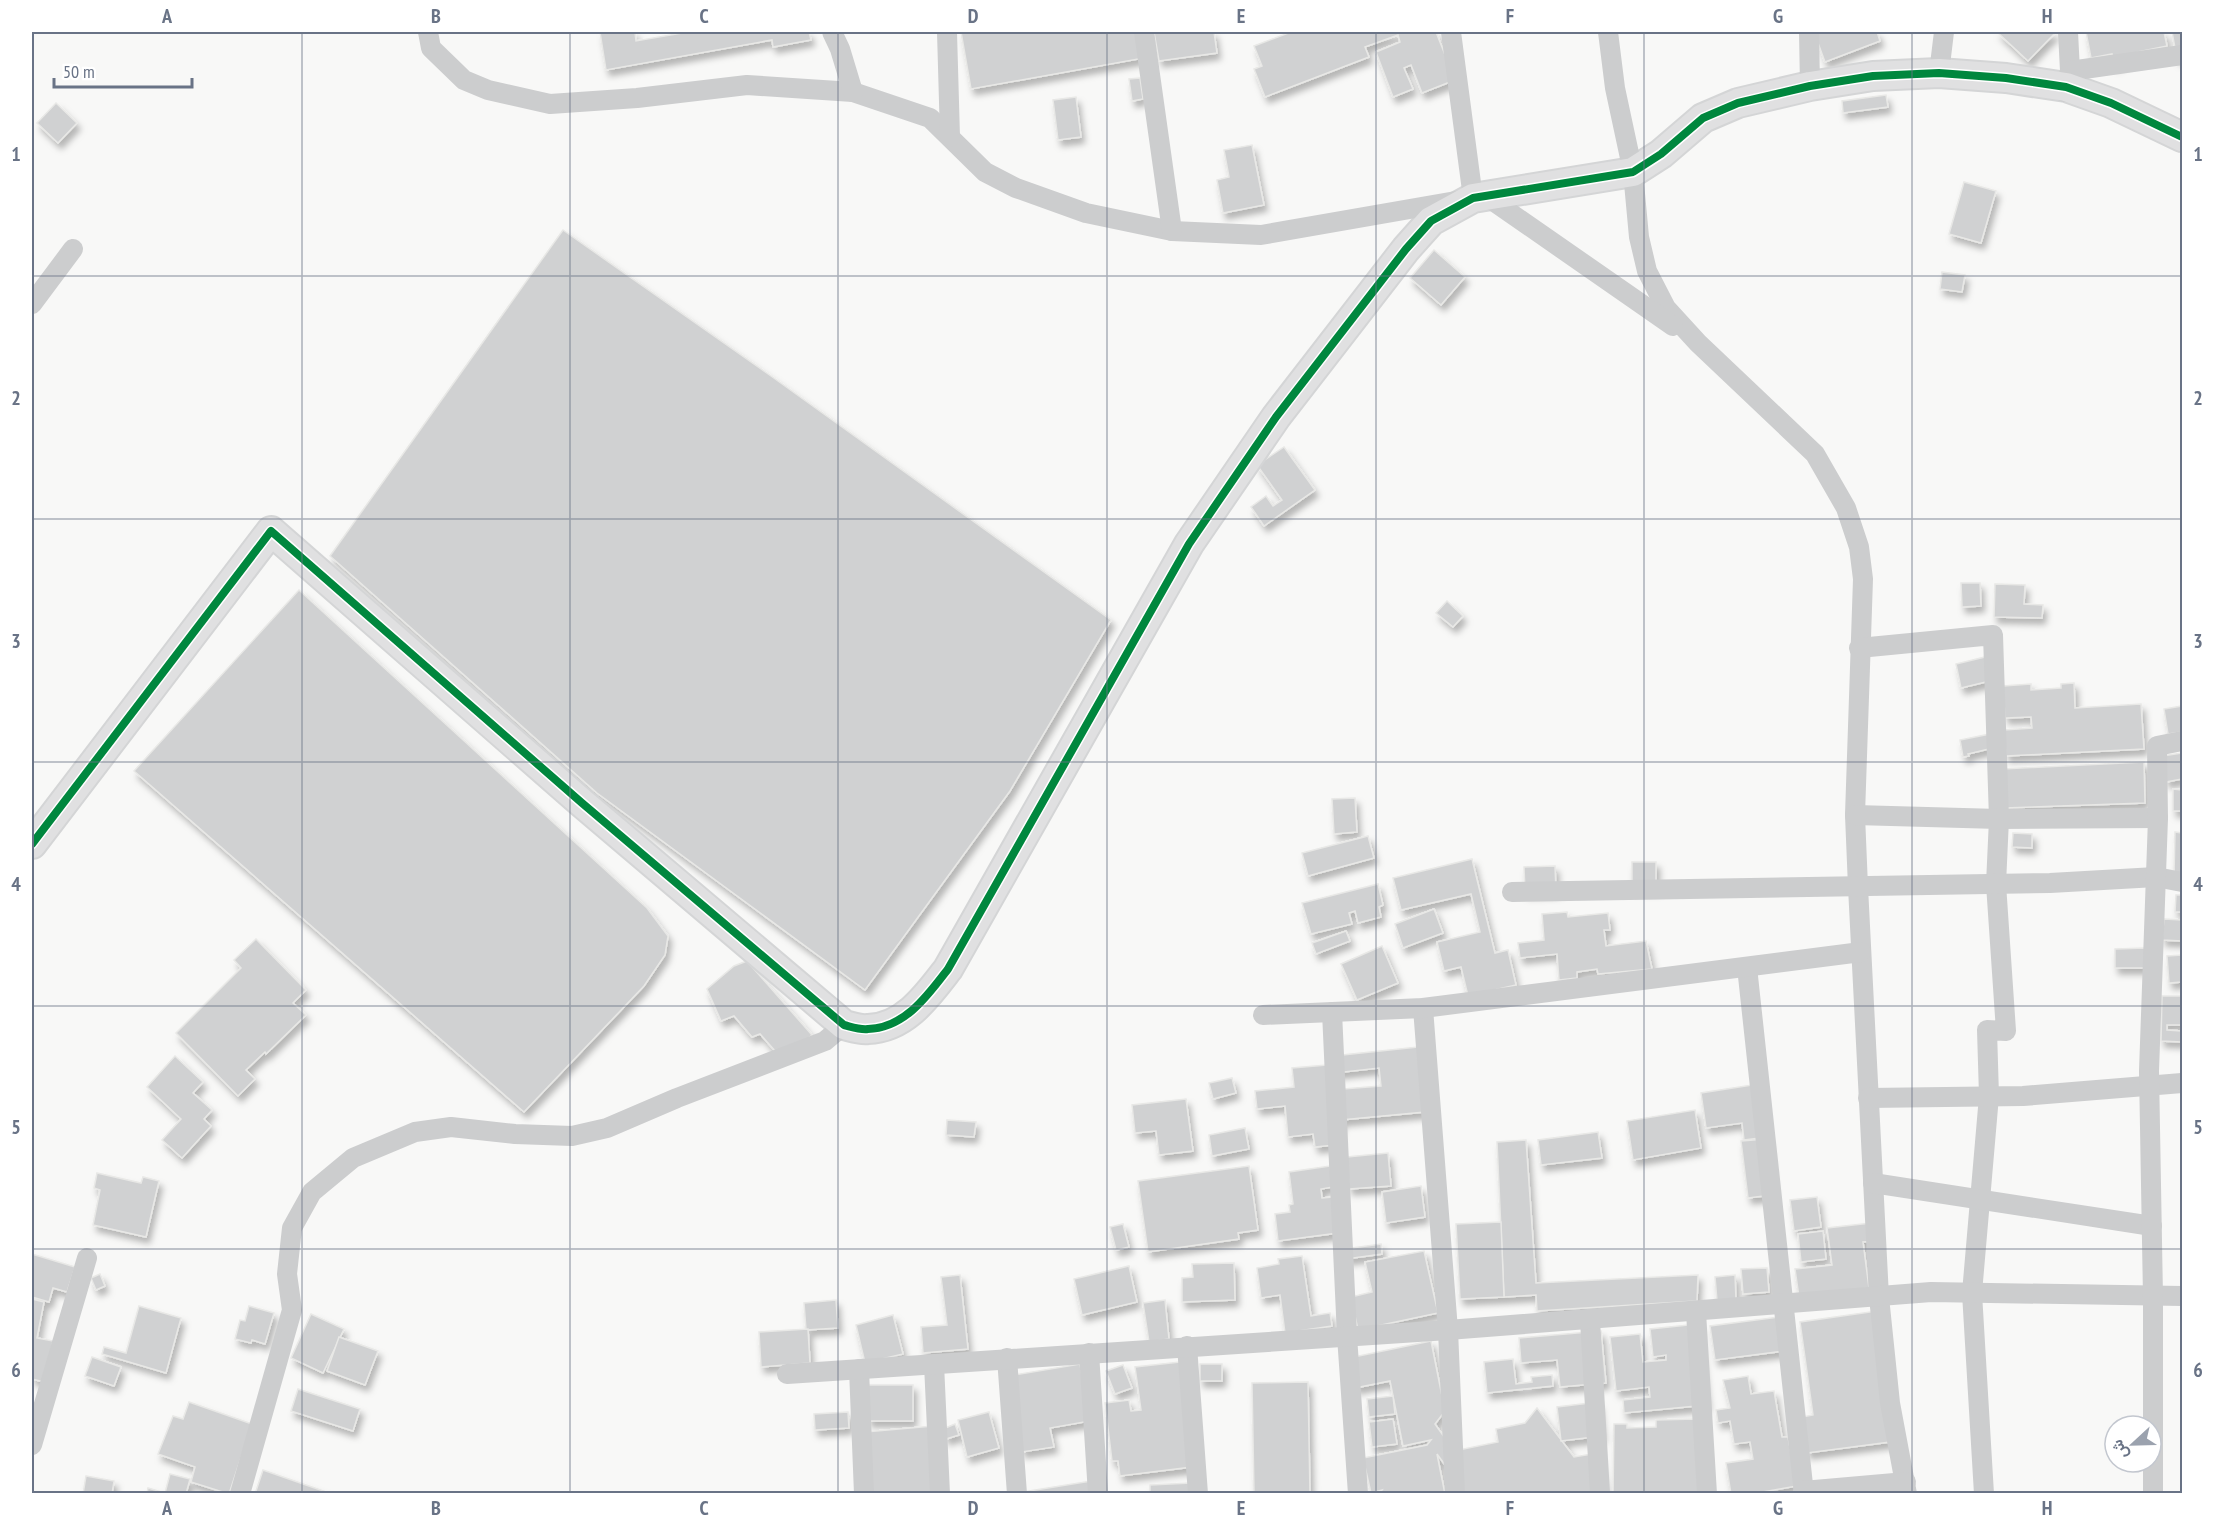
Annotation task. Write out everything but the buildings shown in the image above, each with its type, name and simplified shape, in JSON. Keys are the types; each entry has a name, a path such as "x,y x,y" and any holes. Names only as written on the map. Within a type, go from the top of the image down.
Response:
{"street":[{"path":"428,32 431,48 464,80 488,90 550,104 637,98 747,85 852,92 930,118 985,172 1016,188 1086,213 1172,231 1261,235 1633,172 1661,154 1703,118 1738,103 1810,86 1873,76 1940,74 2066,83 2182,55"},
{"path":"832,32 840,49 852,92"},
{"path":"946,32 950,137"},
{"path":"1144,32 1172,231"},
{"path":"1451,32 1480,197 1698,343"},
{"path":"1608,32 1615,88 1633,172 1639,237 1647,271 1666,308 1698,343 1815,454 1846,508 1859,547 1863,579 1855,815 1872,1183 1879,1297 1890,1403 1906,1488 1804,1492 1747,967"},
{"path":"1809,32 1810,86"},
{"path":"1940,74 1944,32"},
{"path":"2066,83 2068,32"},
{"path":"2066,83 2182,137"},
{"path":"32,844 271,531 582,802 844,1025 867,1029 886,1026 924,1000 948,969 1189,544 1276,417 1407,249 1431,222 1480,197"},
{"path":"32,304 73,249"},
{"path":"1859,648 1993,635 1999,819 1996,884 2006,1031 1987,1030 1989,1096 1972,1293 1984,1494"},
{"path":"2153,1494 2150,1086 2158,818 2157,746 2182,741"},
{"path":"1855,815 1999,819 2158,818"},
{"path":"1512,892 2050,884 2156,877 2182,882"},
{"path":"1263,1015 1423,1008 1861,952"},
{"path":"1423,1008 1448,1330 1455,1494"},
{"path":"1332,1012 1347,1336 1358,1494"},
{"path":"240,1494 292,1310 287,1274 292,1228 312,1191 353,1158 415,1132 451,1127 515,1134 572,1136 607,1128 677,1098 825,1041 844,1025"},
{"path":"1868,1098 2023,1096 2182,1083"},
{"path":"1872,1183 2152,1226"},
{"path":"32,1445 87,1258"},
{"path":"787,1374 1590,1320 1931,1292 2182,1296"},
{"path":"1696,1312 1707,1494"},
{"path":"1590,1320 1600,1494"},
{"path":"1187,1346 1198,1494"},
{"path":"1089,1353 1098,1494"},
{"path":"1007,1358 1017,1494"},
{"path":"934,1364 940,1494"},
{"path":"859,1369 864,1494"}],"cycle path":[{"path":"32,844 271,531 582,803 844,1025 862,1029 881,1027 893,1023 914,1008 948,969 1189,544 1276,417 1406,249 1431,221 1473,198 1633,172 1661,154 1703,118 1738,103 1810,86 1873,76 1939,73 2006,78 2066,87 2111,103 2182,137"}]}
